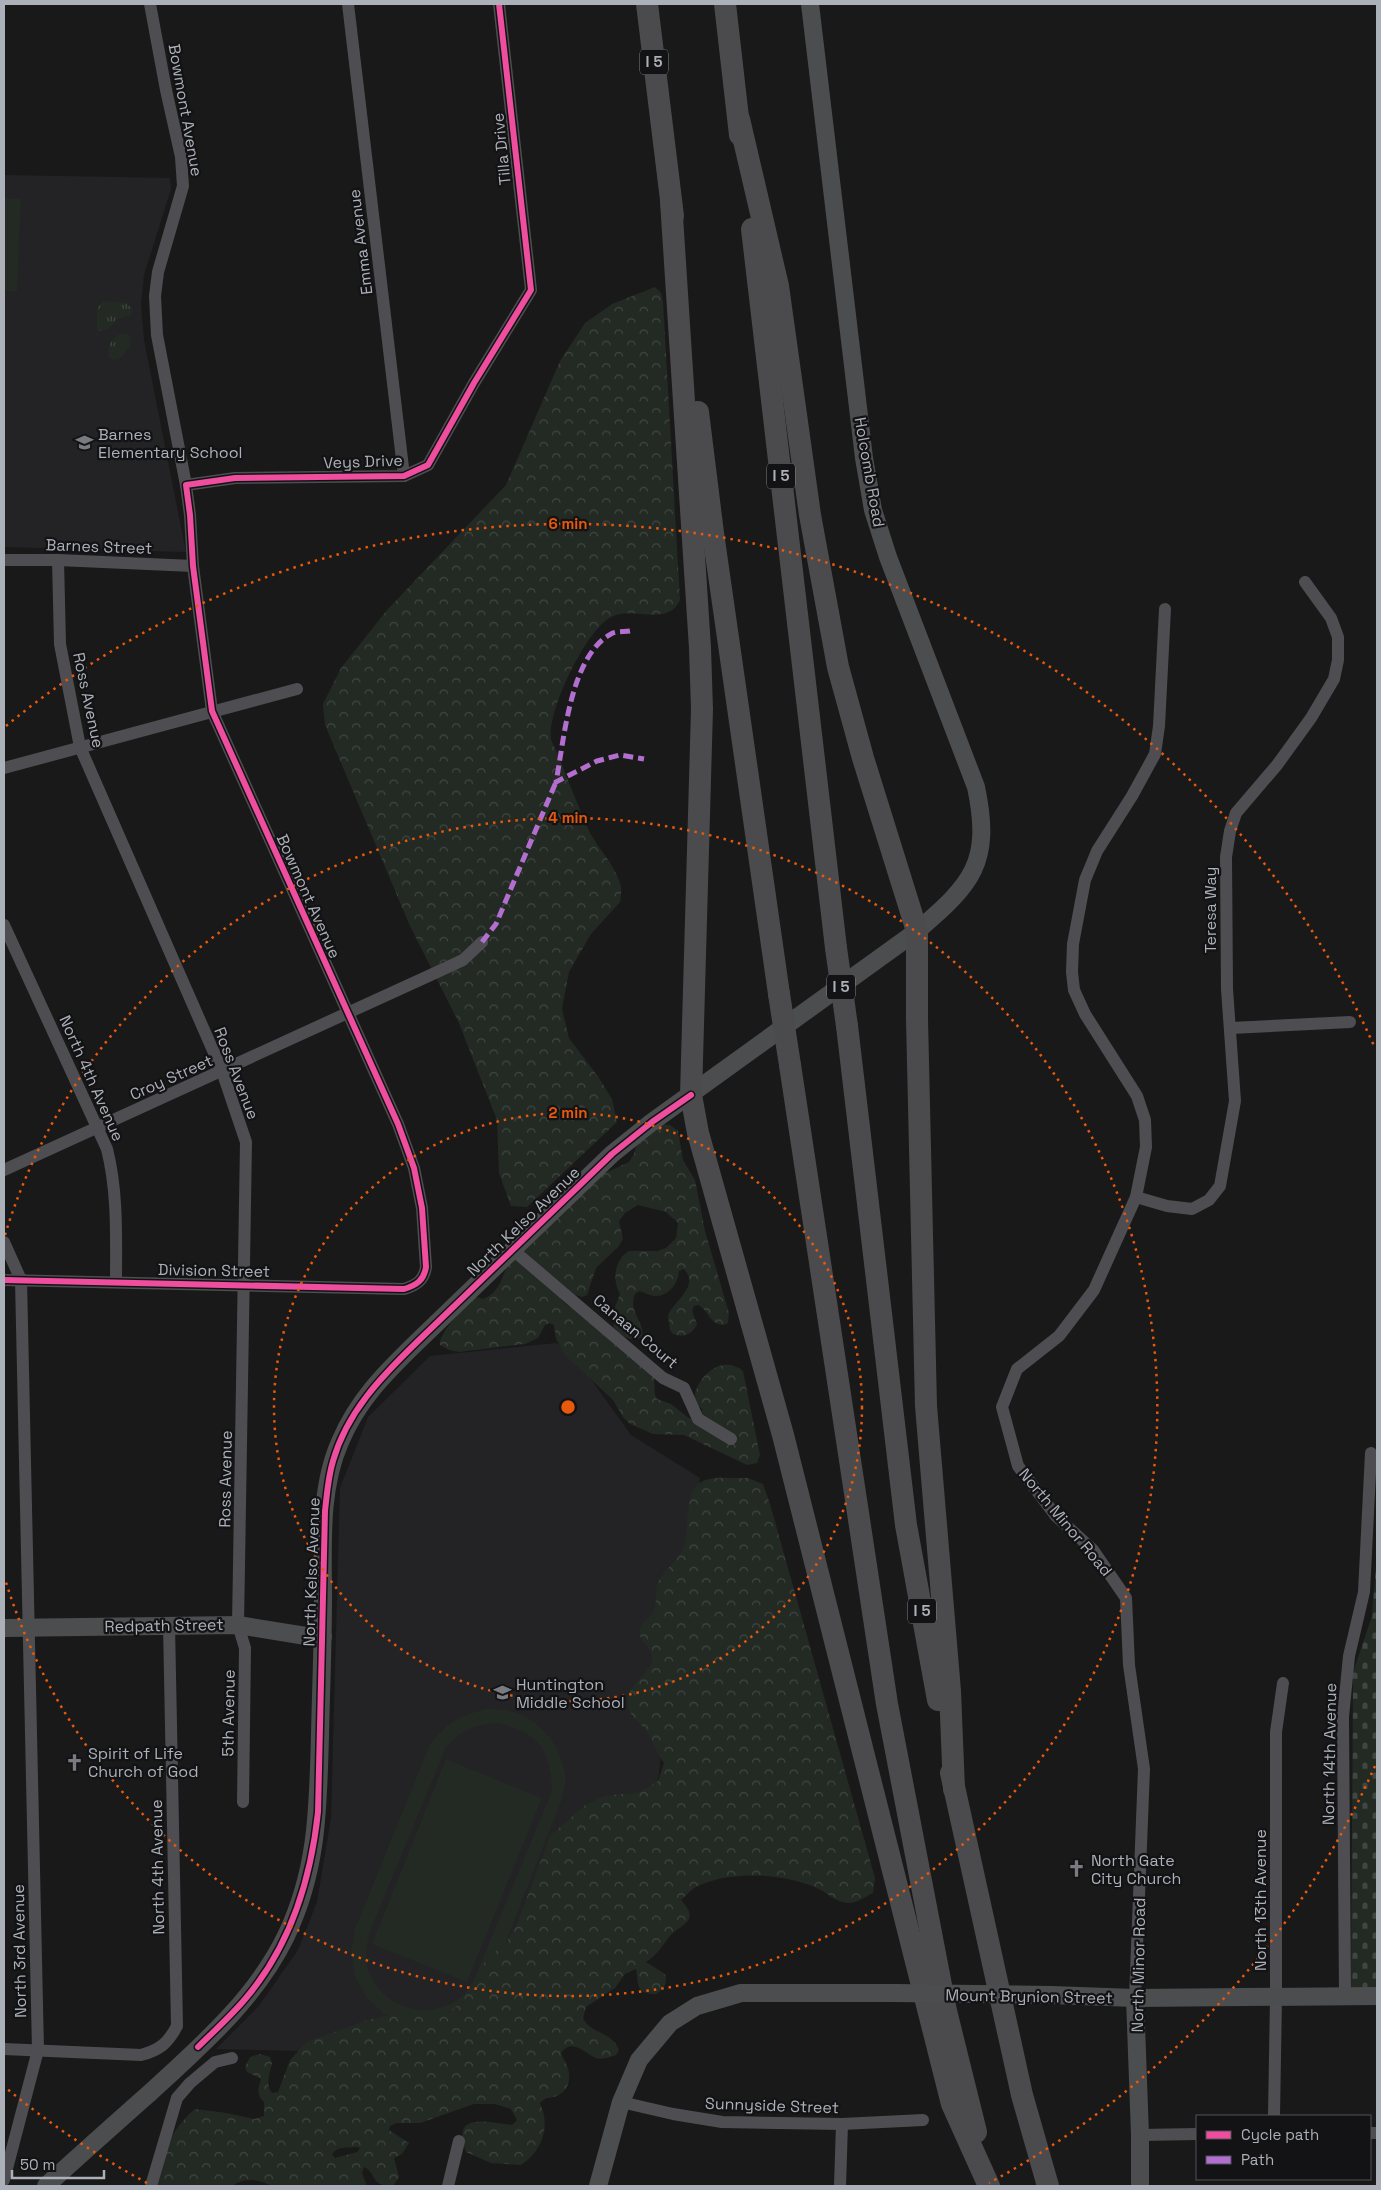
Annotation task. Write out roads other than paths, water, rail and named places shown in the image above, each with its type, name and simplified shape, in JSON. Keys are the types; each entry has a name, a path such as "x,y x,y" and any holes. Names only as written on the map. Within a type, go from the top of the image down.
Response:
{"highway":[{"name":"I 5","path":"647,4 713,533 779,994 887,1704 946,2010 990,2186"},
{"name":"I 5","path":"725,4 906,1525 954,1789 1022,2095 1048,2186"},
{"path":"739,119 778,286 810,515 838,667 863,758 917,931 917,1018 926,1406 950,1690 954,1789"},
{"path":"671,201 700,648 702,709 691,1095 698,1133 783,1435 952,2104 990,2186"}],"street":[{"name":"Bowmont Avenue","path":"150,4 166,90 181,156 183,186 158,272 155,296 157,335 186,486 193,566 212,711 346,1013 398,1124 414,1168 422,1208 426,1267 425,1275 420,1280"},
{"name":"Emma Avenue","path":"348,4 404,476"},
{"name":"Tilla Drive","path":"499,4 531,290"},
{"name":"Holcomb Road","path":"810,4 863,448 873,510 888,557 976,787 982,815 982,841 971,876 952,901 917,931"},
{"name":"Veys Drive","path":"186,486 235,478 404,476 428,465 531,290"},
{"name":"Barnes Street","path":"4,560 58,560 193,566"},
{"name":"Ross Avenue","path":"58,560 60,644 80,747 222,1072 246,1142 238,1624"},
{"name":"Teresa Way","path":"1136,1197 1167,1206 1192,1209 1209,1200 1220,1186 1235,1101 1227,989 1226,857 1230,831 1236,813 1277,765 1311,718 1334,679 1338,660 1338,637 1331,618 1305,582"},
{"name":"North Minor Road","path":"1140,2186 1135,1998 1144,1770 1129,1665 1126,1598 1093,1550 1056,1516 1018,1466 1002,1407 1017,1369 1059,1336 1094,1290 1136,1197 1146,1146 1145,1120 1137,1096 1085,1014 1074,990 1072,972 1073,944 1085,880 1097,851 1132,796 1155,754 1159,726 1165,609"},
{"path":"4,768 297,689"},
{"name":"North 4th Avenue","path":"4,926 107,1149 113,1173 116,1201 116,1282"},
{"name":"North Kelso Avenue","path":"46,2186 186,2059 247,1998 285,1936 302,1893 314,1847 318,1812 325,1511 333,1462 339,1443 357,1407 391,1367 612,1154 652,1122 917,931"},
{"name":"Croy Street","path":"4,1170 222,1072 463,960 482,942"},
{"path":"1231,1028 1350,1022"},
{"name":"North 3rd Avenue","path":"4,1242 21,1280 38,2050 4,2180"},
{"name":"Canaan Court","path":"513,1250 664,1378 684,1388 698,1419 731,1440"},
{"name":"Division Street","path":"4,1280 404,1289 414,1286 420,1280"},
{"name":"North 14th Avenue","path":"1345,1997 1343,1717 1349,1656 1364,1592 1371,1453"},
{"name":"Redpath Street","path":"4,1628 238,1624 306,1636 323,1637"},
{"name":"5th Avenue","path":"238,1624 245,1648 243,1802"},
{"name":"North 4th Avenue","path":"38,2050 141,2055 154,2052 165,2045 177,2026 169,1625"},
{"name":"North 13th Avenue","path":"1274,2115 1276,1732 1282,1683"},
{"name":"Mount Brynion Street","path":"598,2186 621,2102 639,2060 670,2023 698,2006 741,1993 894,1993 1135,1998 1377,1996"},
{"path":"4,2049 38,2050"},
{"path":"151,2186 177,2098 190,2083 215,2062 232,2058"},
{"name":"Sunnyside Street","path":"621,2102 673,2114 722,2122 842,2124 923,2120"},
{"path":"840,2186 842,2124"},
{"path":"1140,2135 1196,2134"},
{"path":"448,2186 459,2141"}],"place":[{"name":"Barnes Elementary School","path":"84,443"},
{"name":"Huntington Middle School","path":"502,1693"},
{"name":"Spirit of Life Church of God","path":"74,1762"},
{"name":"North Gate City Church","path":"1077,1869"}]}
